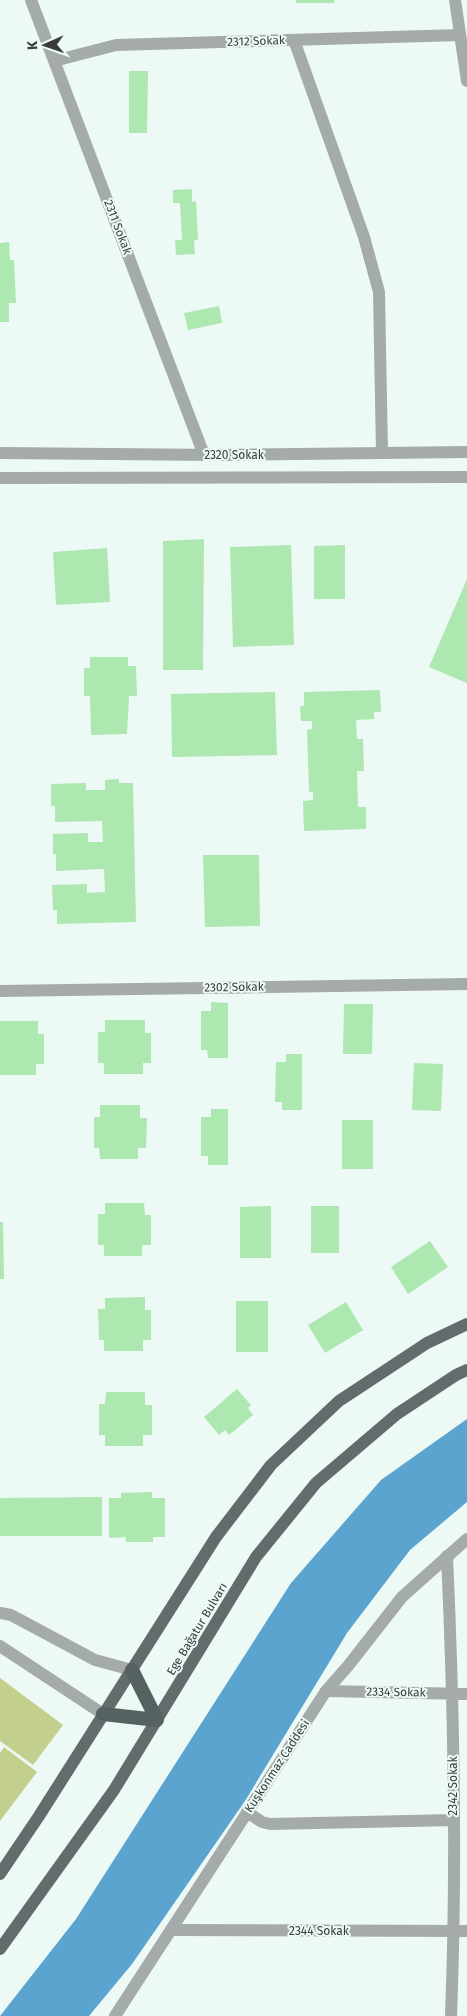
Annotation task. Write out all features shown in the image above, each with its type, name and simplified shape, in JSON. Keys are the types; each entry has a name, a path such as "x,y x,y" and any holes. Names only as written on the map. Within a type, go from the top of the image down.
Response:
{"highway":[{"path":"132,1670 157,1720"},
{"path":"104,1714 157,1720"}],"main road":[{"path":"0,1874 216,1537 271,1464 339,1401 427,1343 467,1324"},
{"name":"Ege Bağatur Bulvarı","path":"0,1949 114,1790 256,1557 316,1483 397,1414 456,1374 467,1370"}],"street":[{"name":"2311 Sokak","path":"31,0 204,455"},
{"path":"455,0 467,81"},
{"name":"2312 Sokak","path":"54,61 116,45 460,36"},
{"path":"294,40 364,237 379,292 382,453"},
{"name":"2320 Sokak","path":"0,454 204,455 467,452"},
{"name":"2320 Sokak","path":"0,478 467,477"},
{"name":"2302 Sokak","path":"0,991 467,984"},
{"name":"Kuşkonmaz Caddesi","path":"115,2016 326,1691 402,1597 467,1539"},
{"name":"2342 Sokak","path":"447,1556 453,1693 454,1820 461,1931 452,2016"},
{"path":"0,1613 11,1615 95,1660 132,1670"},
{"path":"0,1646 104,1714"},
{"name":"2334 Sokak","path":"326,1691 467,1694"},
{"path":"248,1812 254,1818 270,1824 454,1820"},
{"name":"2344 Sokak","path":"171,1930 461,1931"}],"green space":[{"path":"0,1678 63,1725 33,1765 0,1741"},
{"path":"4,1747 37,1772 0,1821 0,1753"}],"water":[{"path":"467,1419 467,1502 410,1550 347,1633 245,1801 132,1964 89,2016 0,2016 76,1919 291,1583 381,1480"}],"building":[{"path":"296,0 334,0 334,3 296,3"},
{"path":"129,71 148,71 147,133 129,133"},
{"path":"192,189 192,202 196,201 198,240 194,240 195,254 176,255 175,240 182,240 180,203 173,203 173,190"},
{"path":"9,242 10,260 14,260 16,303 9,303 9,322 0,322 0,243"},
{"path":"219,306 222,323 188,330 184,313"},
{"path":"204,539 203,670 163,670 163,541"},
{"path":"291,545 294,645 233,647 230,547"},
{"path":"345,545 345,599 314,599 314,546"},
{"path":"107,548 110,602 56,605 53,552"},
{"path":"467,579 467,683 429,667"},
{"path":"90,657 128,657 128,666 136,666 137,696 129,696 127,734 91,735 90,696 84,696 84,668 90,668"},
{"path":"380,690 381,712 374,712 374,719 356,720 357,739 363,739 364,771 357,771 358,807 366,807 366,829 304,831 303,801 313,800 313,792 309,792 307,730 312,729 312,721 301,721 300,706 304,706 304,692"},
{"path":"275,692 277,755 172,757 171,694"},
{"path":"119,779 119,783 133,783 136,922 57,924 57,910 53,910 52,885 87,884 87,893 105,892 104,869 56,871 56,854 53,854 53,834 88,833 88,842 103,842 102,821 55,822 55,806 51,806 51,784 86,783 86,790 105,790 105,780"},
{"path":"203,855 259,855 260,926 205,927"},
{"path":"211,1002 228,1003 228,1058 208,1058 207,1050 201,1050 201,1011 211,1011"},
{"path":"344,1004 373,1004 372,1054 343,1054"},
{"path":"105,1020 145,1020 145,1033 151,1033 151,1063 143,1063 143,1074 104,1074 104,1063 98,1063 98,1032 105,1032"},
{"path":"0,1021 38,1021 38,1034 44,1034 44,1064 36,1064 36,1075 0,1075"},
{"path":"286,1054 302,1054 302,1110 282,1110 282,1102 275,1102 276,1062 286,1062"},
{"path":"414,1063 443,1064 441,1111 412,1110"},
{"path":"100,1105 140,1105 140,1118 147,1118 146,1148 138,1148 138,1159 100,1159 99,1148 94,1148 94,1117 100,1117"},
{"path":"211,1109 228,1109 228,1165 208,1165 208,1156 201,1156 201,1117 211,1117"},
{"path":"342,1120 373,1120 373,1169 342,1169"},
{"path":"105,1203 144,1203 145,1215 151,1215 151,1245 142,1245 142,1256 104,1256 104,1245 98,1245 98,1214 105,1214"},
{"path":"271,1206 271,1258 240,1258 240,1207"},
{"path":"311,1206 339,1206 339,1253 311,1253"},
{"path":"0,1222 3,1222 4,1279 0,1279"},
{"path":"430,1241 448,1267 408,1294 391,1267"},
{"path":"145,1297 145,1310 151,1310 151,1340 143,1340 143,1351 104,1351 104,1340 99,1340 98,1309 105,1309 105,1298"},
{"path":"236,1301 268,1301 268,1352 236,1352"},
{"path":"346,1302 363,1330 325,1353 308,1325"},
{"path":"237,1389 251,1405 248,1408 253,1415 229,1435 225,1430 219,1435 204,1417"},
{"path":"106,1392 145,1392 145,1405 152,1405 152,1435 143,1435 143,1446 105,1446 105,1435 99,1435 99,1404 105,1404"},
{"path":"152,1492 152,1498 165,1498 165,1537 153,1537 153,1542 126,1542 126,1537 109,1538 109,1498 121,1498 121,1493"},
{"path":"102,1497 102,1536 0,1536 0,1498"}]}
